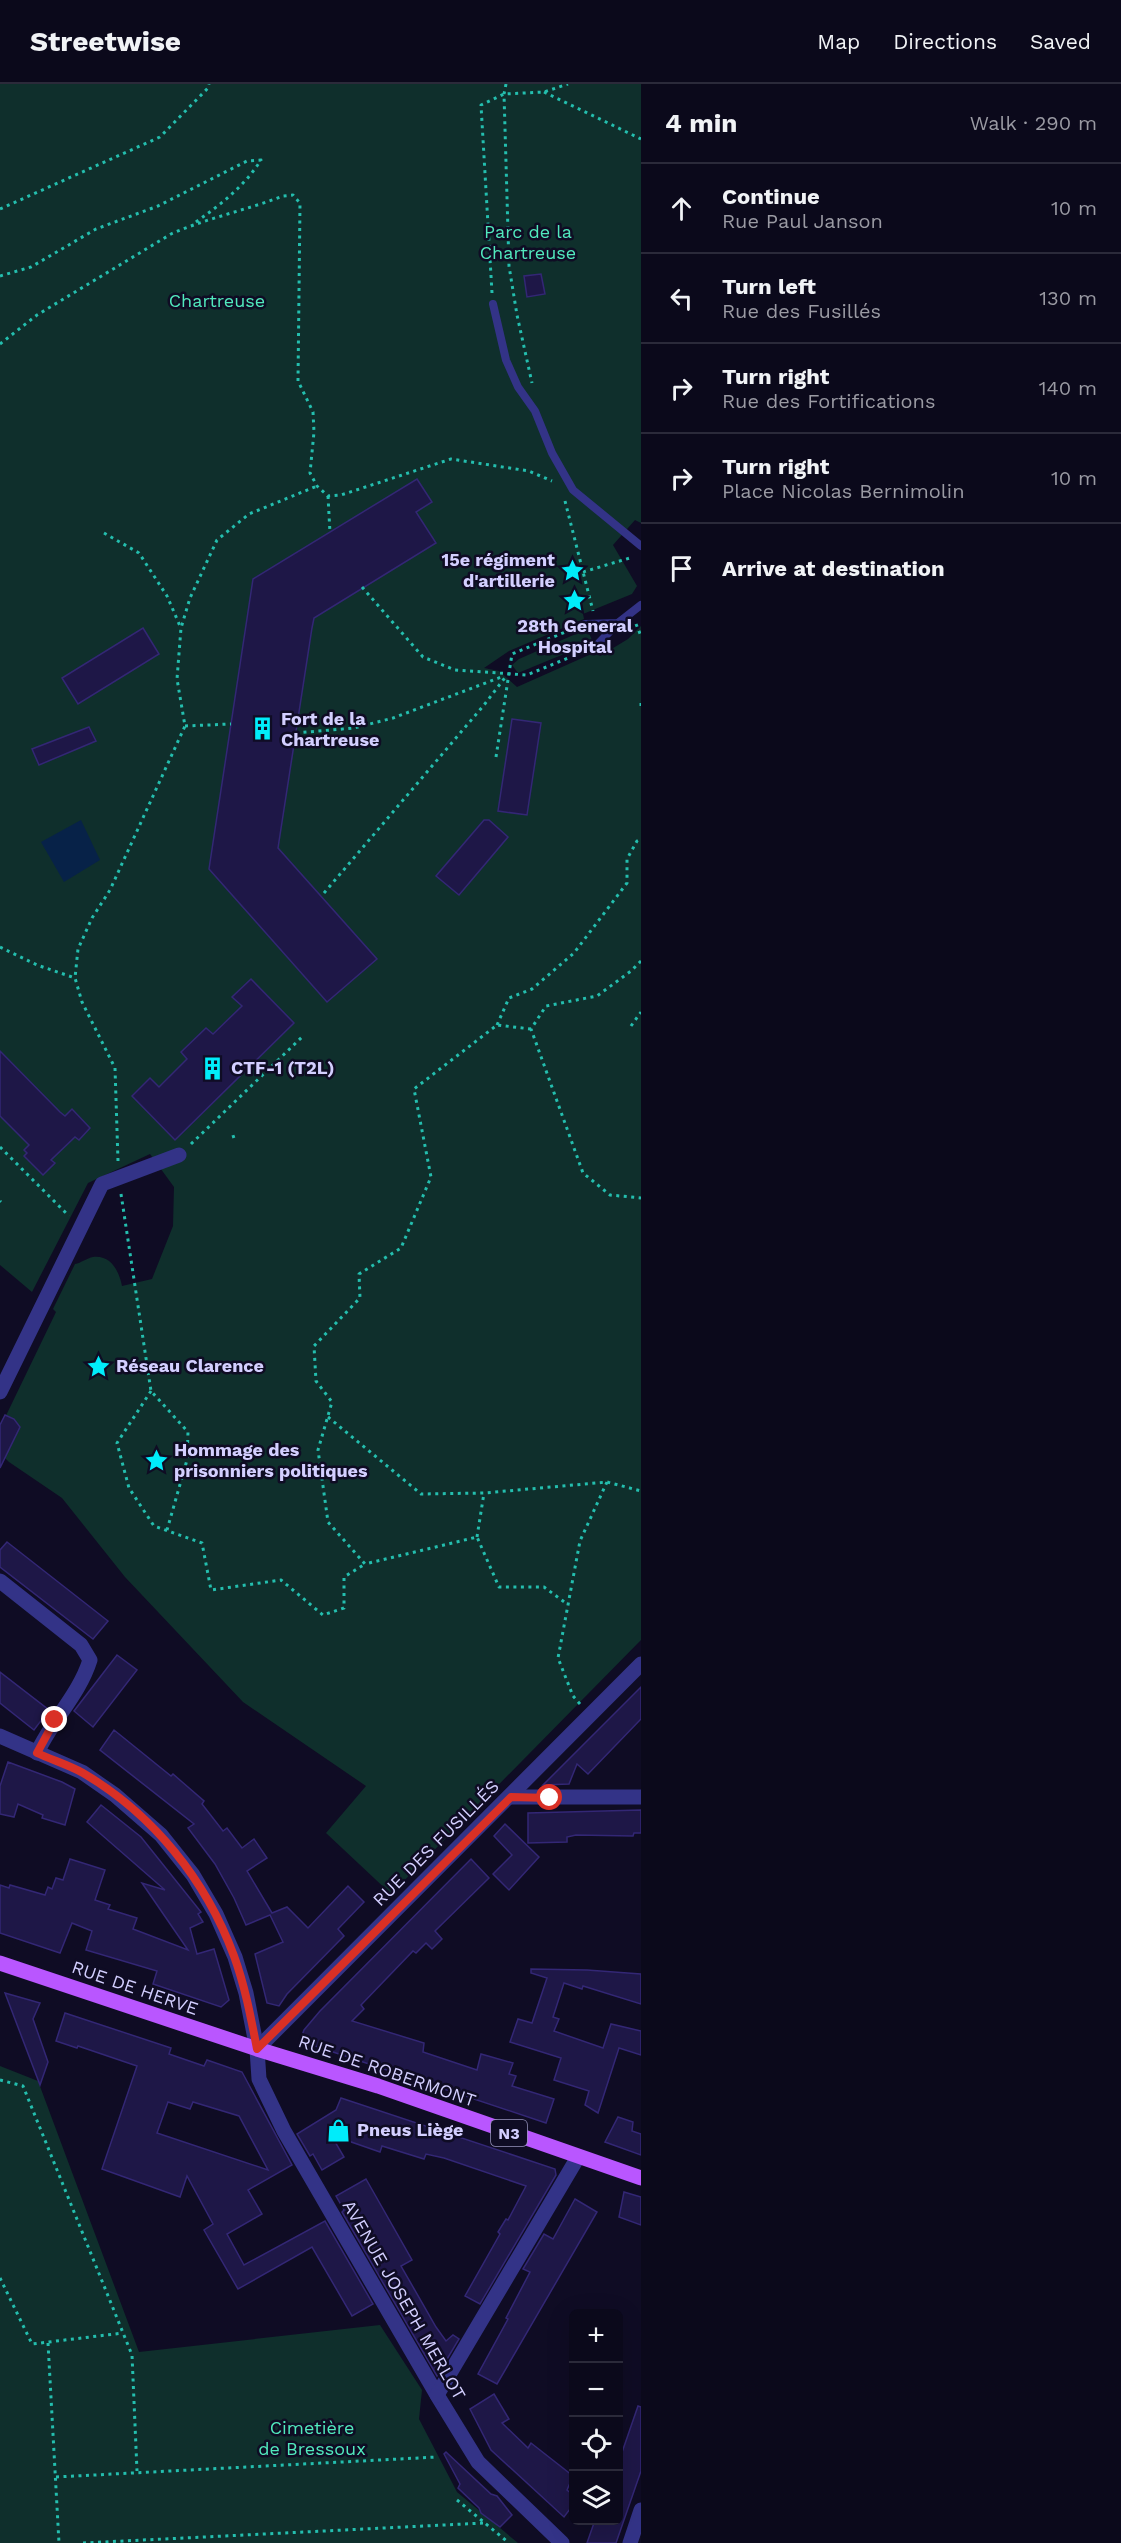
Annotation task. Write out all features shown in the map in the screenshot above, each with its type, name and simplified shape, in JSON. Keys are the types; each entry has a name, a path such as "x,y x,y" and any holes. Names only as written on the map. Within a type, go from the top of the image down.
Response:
{"main road":[{"name":"RUE DE HERVE","path":"0,1963 257,2049"},
{"name":"RUE DE ROBERMONT","path":"257,2049 378,2086 641,2178"}],"street":[{"path":"0,1392 102,1184 178,1155"},
{"path":"0,1581 81,1645 90,1660 85,1676 47,1731 37,1753"},
{"name":"RUE DES FUSILLÉS","path":"257,2049 511,1797 641,1664"},
{"name":"AVENUE JOSEPH MERLOT","path":"0,1737 82,1772 115,1795 161,1835 193,1875 216,1914 234,1957 246,1993 257,2049 259,2079 284,2131 478,2462 562,2543"},
{"path":"511,1797 641,1797"},
{"path":"437,2395 578,2157"},
{"path":"630,2543 641,2510"}],"lane":[{"path":"493,304 506,360 518,387 535,411 552,453 573,490 641,546"},
{"path":"595,647 618,623 641,605"},
{"path":"585,624 618,623"}],"path":[{"path":"0,209 160,137 208,88 208,84"},
{"path":"506,84 504,94 509,266 535,411"},
{"path":"493,304 481,105 504,94 544,92 568,84"},
{"path":"544,92 641,139"},
{"path":"0,276 31,267 89,233 158,206 247,161 261,160 248,180 233,195 191,225 107,271 37,315 0,344"},
{"path":"191,225 283,196 293,195 300,203 298,381 313,412 314,432 310,473 317,486 328,496 330,532"},
{"path":"328,496 341,495 452,459 529,471 573,490"},
{"path":"561,485 596,623"},
{"path":"167,1530 187,1460 188,1432 151,1391 118,1176 116,1068 82,1002 75,978 78,949 92,918 110,890 185,726 177,679 181,628 190,598 217,540 249,514 317,486"},
{"path":"104,533 139,552 166,596 181,628"},
{"path":"583,572 641,554"},
{"path":"363,587 423,657 455,670 527,675 595,647"},
{"path":"496,757 512,654 585,624"},
{"path":"296,733 354,728 393,718 507,675"},
{"path":"324,893 507,675"},
{"path":"185,726 231,724"},
{"path":"365,1564 328,1522 318,1450 332,1402 316,1381 314,1346 360,1298 359,1274 401,1248 431,1177 414,1089 497,1025 508,998 532,989 574,953 627,883 627,859 637,841 641,839"},
{"path":"0,947 38,965 75,978"},
{"path":"531,1029 546,1006 597,996 641,961"},
{"path":"631,1026 641,1012"},
{"path":"497,1025 531,1029"},
{"path":"531,1029 583,1173 610,1195 641,1197"},
{"path":"178,1155 302,1037"},
{"path":"0,1147 81,1228"},
{"path":"151,1391 117,1443 129,1488 154,1526 202,1543 211,1590 281,1580 323,1615 344,1608 344,1578 365,1564 477,1537"},
{"path":"327,1416 421,1494 484,1493 607,1482 641,1491"},
{"path":"590,1716 573,1696 558,1658 580,1541 607,1482"},
{"path":"484,1493 477,1537 499,1587 544,1587 567,1604"},
{"path":"0,2080 23,2086 132,2355 136,2471"},
{"path":"0,2278 32,2344 123,2333"},
{"path":"48,2343 59,2543"},
{"path":"56,2477 437,2457"},
{"path":"457,2500 509,2543"},
{"path":"83,2543 485,2523"}],"green space":[{"path":"0,84 641,84 641,523 635,520 613,545 637,586 632,594 583,614 584,619 509,651 484,668 499,671 517,687 598,651 600,656 628,639 641,626 641,1640 391,1894 326,1833 366,1786 243,1702 125,1577 62,1498 9,1462 0,1453 0,1428 56,1312 53,1309 75,1264 93,1257 105,1259 113,1265 122,1286 152,1279 173,1226 174,1187 150,1154 88,1183 32,1292 0,1265","holes":["251,979 294,1023 175,1140 132,1095 150,1078 159,1087 187,1059 182,1052 206,1028 212,1034 242,1006 233,997"]},
{"path":"587,629 593,642 518,673 512,665 519,659"},
{"name":"Cimetière de Bressoux","path":"0,2066 38,2081 139,2352 380,2325 422,2390 419,2419 457,2492 518,2543 0,2543"}],"water":[{"path":"81,820 100,860 64,882 41,842"}],"building":[{"path":"541,274 545,294 527,297 524,276"},
{"path":"417,479 432,502 416,512 436,543 314,618 312,628 278,848 377,959 327,1002 209,869 253,579"},
{"path":"143,628 159,654 78,704 62,678"},
{"path":"512,719 541,723 527,815 498,811"},
{"path":"89,727 96,741 39,765 32,749"},
{"path":"484,820 489,820 508,837 459,895 436,876"},
{"name":"CTF-1 (T2L)","path":"251,979 294,1023 175,1140 132,1096 150,1078 159,1087 187,1059 181,1052 206,1028 213,1034 242,1006 232,997"},
{"path":"0,1051 60,1112 65,1116 72,1109 90,1128 79,1140 75,1137 51,1160 55,1163 43,1175 24,1156 27,1153 24,1150 29,1145 0,1116"},
{"path":"5,1415 14,1419 20,1427 0,1468 0,1425"},
{"path":"7,1542 108,1621 93,1639 0,1567 0,1550"},
{"path":"117,1655 137,1670 93,1727 74,1711"},
{"path":"0,1672 49,1710 34,1730 0,1703"},
{"path":"641,1687 641,1719 588,1774 577,1764 569,1784 543,1785"},
{"path":"114,1730 171,1776 173,1774 204,1801 202,1804 223,1831 227,1828 242,1848 254,1839 267,1858 247,1871 272,1913 287,1907 308,1928 348,1886 364,1902 338,1929 344,1936 287,1994 279,2006 267,2003 255,1954 283,1942 270,1915 246,1925 215,1864 188,1828 194,1824 100,1750"},
{"path":"8,1762 75,1789 65,1825 42,1818 43,1815 18,1804 14,1817 0,1814 0,1786"},
{"path":"101,1805 141,1837 201,1912 198,1914 203,1922 190,1928 197,1954 214,1949 229,2000 221,2007 153,1984 157,1971 86,1950 92,1931 72,1923 60,1953 0,1933 0,1885 9,1888 10,1885 45,1895 48,1887 52,1889 56,1878 63,1880 70,1859 105,1870 95,1900 110,1905 108,1909 137,1918 133,1929 188,1950 142,1883 165,1890 87,1822"},
{"path":"641,1810 641,1833 634,1833 633,1836 576,1835 567,1837 567,1842 528,1843 528,1813"},
{"path":"505,1824 539,1857 509,1890 493,1874 512,1855 494,1836"},
{"path":"471,1859 489,1878 435,1931 442,1939 432,1949 426,1943 416,1953 413,1951 361,2005 364,2009 352,2021 424,2043 423,2052 477,2070 481,2054 513,2063 509,2074 516,2076 512,2086 554,2099 546,2123 300,2041 304,2030 320,2011"},
{"path":"531,1969 641,1974 641,2004 583,1986 582,1989 564,1983 553,2017 559,2019 554,2031 603,2048 611,2024 641,2031 641,2055 619,2048 598,2113 585,2105 589,2091 554,2080 561,2058 510,2042 518,2019 532,2023 547,1978 531,1973"},
{"path":"5,1993 40,2003 33,2019 48,2062 40,2085"},
{"path":"65,2013 171,2048 169,2054 204,2066 207,2060 242,2072 292,2165 248,2190 262,2214 227,2234 244,2265 325,2221 373,2304 352,2316 312,2247 238,2289 204,2230 213,2224 187,2176 180,2197 102,2169 137,2066 56,2041","holes":["168,2102 190,2109 193,2102 239,2116 268,2170 157,2133"]},
{"path":"341,2098 555,2169 556,2175 480,2304 465,2296 500,2234 498,2232 506,2219 508,2220 526,2186 444,2158 426,2154 424,2159 382,2146 380,2152 331,2135 344,2157 322,2170 313,2154 310,2156 297,2134 336,2110"},
{"path":"618,2117 633,2122 632,2131 641,2134 641,2155 605,2142"},
{"path":"366,2179 412,2260 401,2266 436,2327 446,2341 453,2335 459,2339 437,2376 342,2212 344,2210 336,2196"},
{"path":"624,2192 641,2197 641,2225 619,2217"},
{"path":"575,2199 597,2212 497,2384 478,2374 530,2272 523,2269 544,2234 553,2239"},
{"path":"494,2394 509,2419 502,2423 528,2448 531,2443 569,2473 567,2490 569,2492 569,2510 564,2517 491,2450 470,2409"},
{"path":"638,2406 641,2407 641,2471 623,2523 623,2471 623,2450"},
{"path":"446,2452 491,2494 497,2496 512,2515 500,2527 481,2513 479,2508 458,2488 460,2484 444,2454"},
{"path":"593,2525 622,2525 616,2543 587,2543"}],"place":[{"name":"15e régiment d'artillerie","path":"573,570"},
{"name":"28th General Hospital","path":"575,600"},
{"name":"Fort de la Chartreuse","path":"263,729"},
{"name":"CTF-1 (T2L)","path":"213,1068"},
{"name":"Réseau Clarence","path":"98,1366"},
{"name":"Hommage des prisonniers politiques","path":"156,1460"},
{"name":"Pneus Liège","path":"339,2130"}],"route":[{"path":"55,1720 37,1753 82,1772 115,1795 161,1835 193,1875 216,1914 234,1957 246,1993 257,2049 511,1797 550,1798"}],"park label":[{"name":"Parc de la Chartreuse","path":"528,242"},
{"name":"Chartreuse","path":"217,301"}]}
